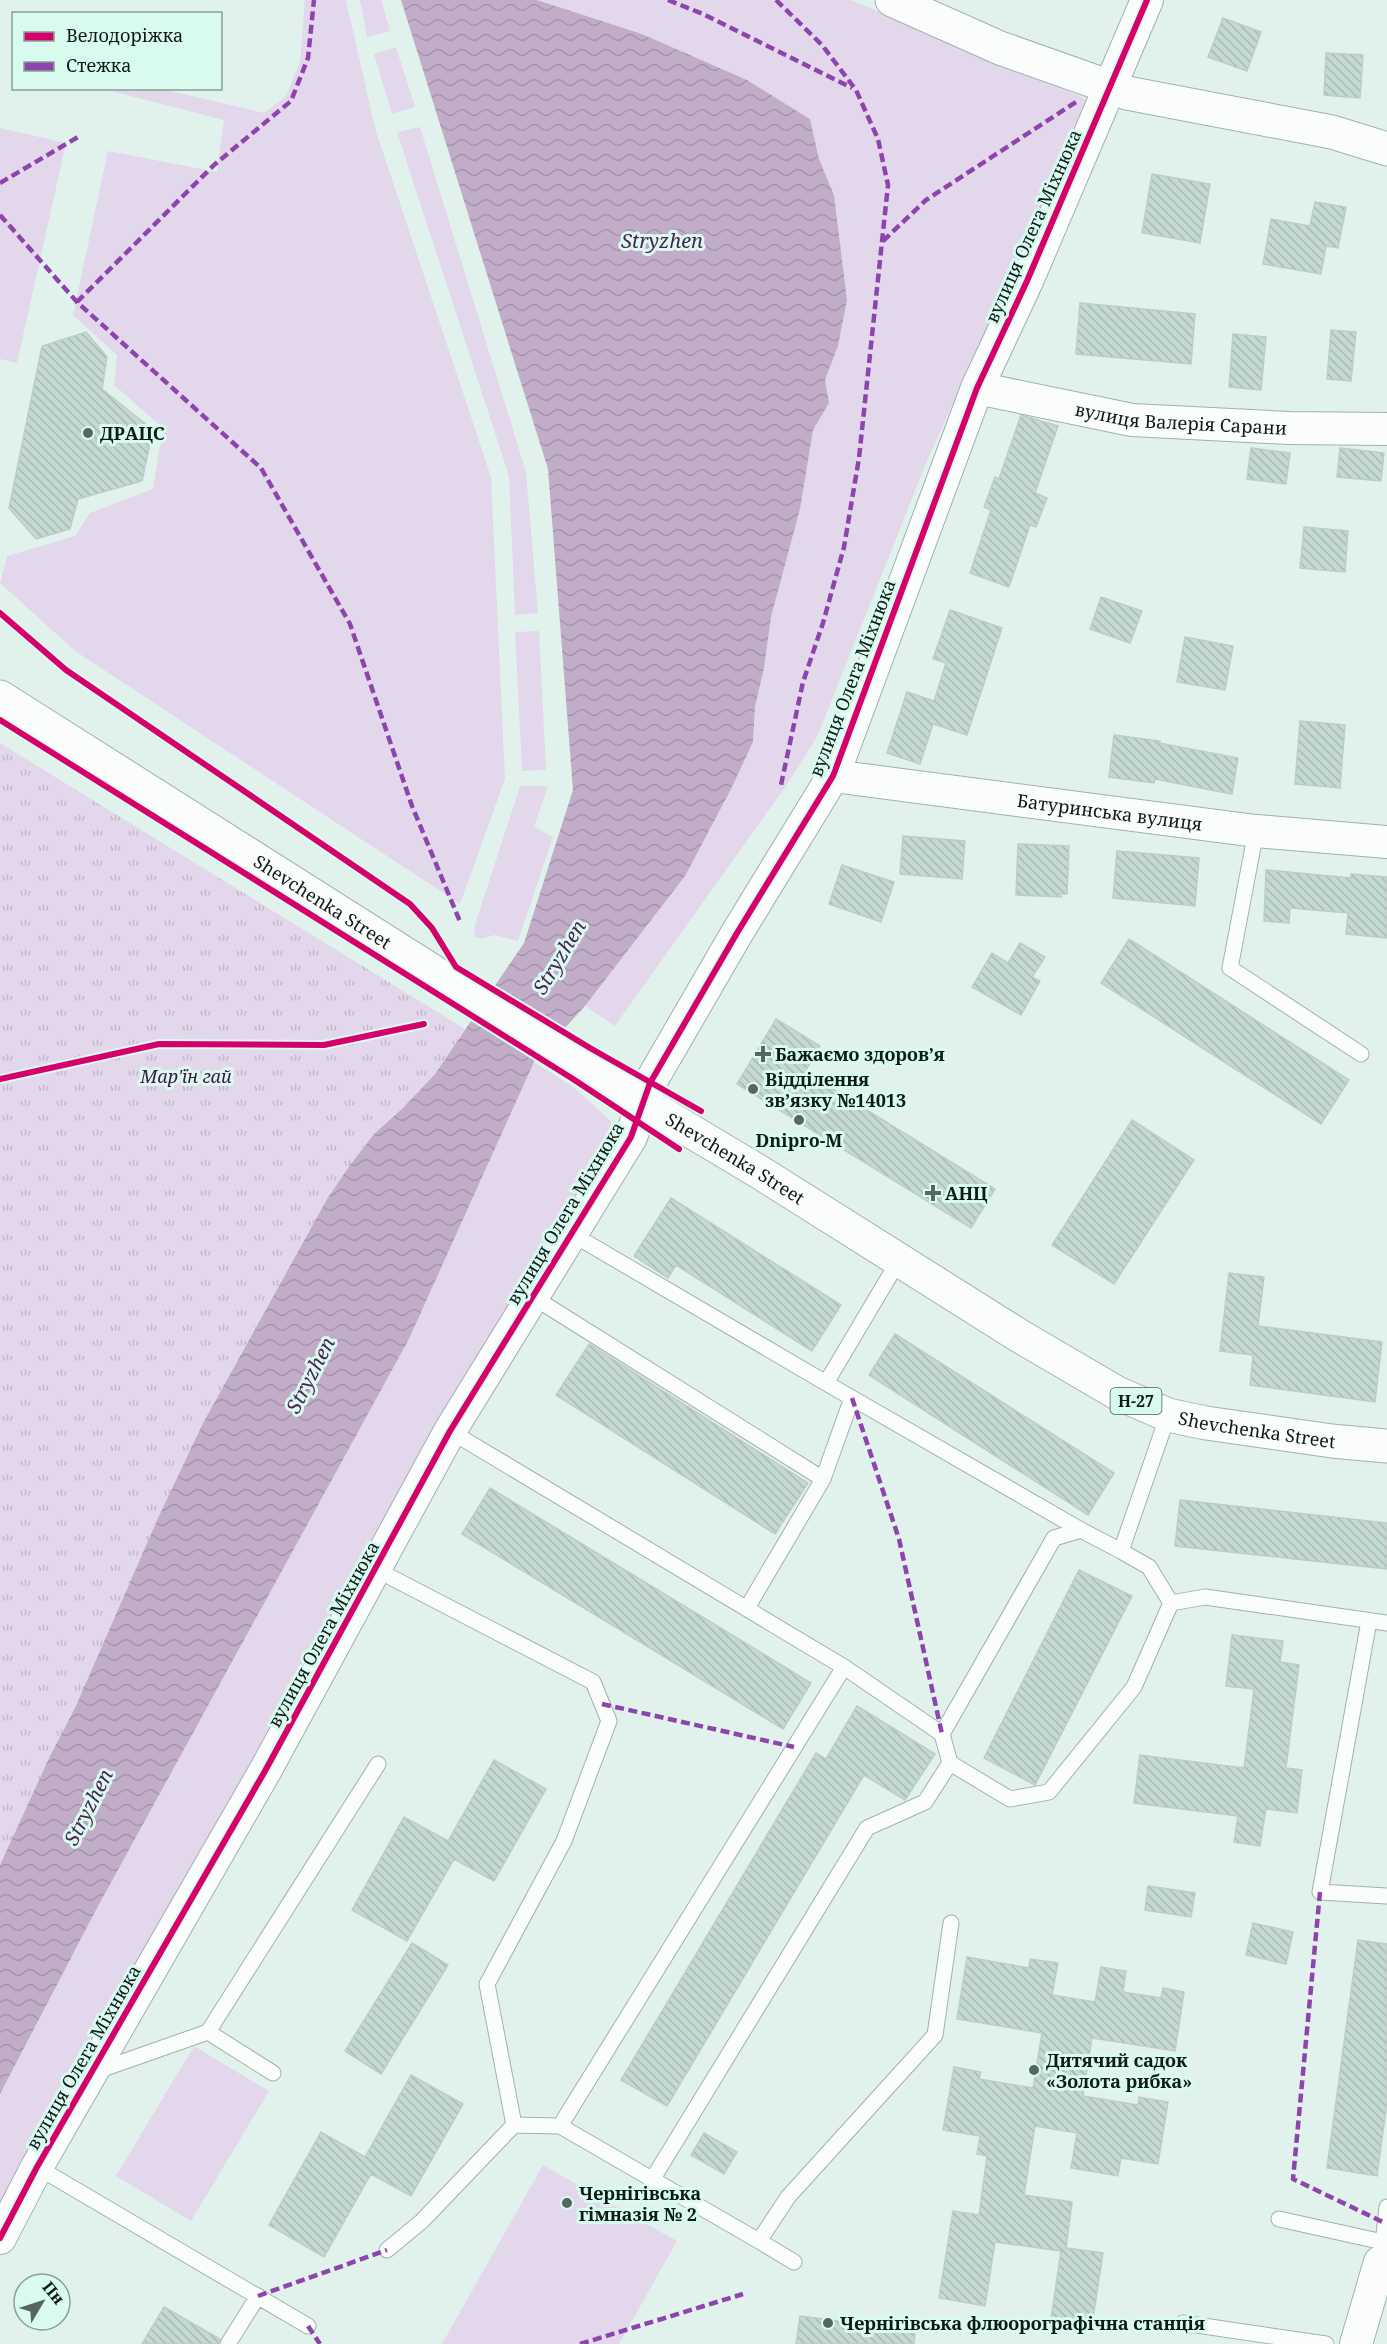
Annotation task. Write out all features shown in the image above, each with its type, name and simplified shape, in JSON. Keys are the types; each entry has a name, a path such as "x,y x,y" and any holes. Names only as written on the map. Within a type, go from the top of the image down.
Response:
{"main road":[{"path":"892,0 1000,48 1110,87 1137,95 1332,132 1387,149"},
{"path":"1332,132 1387,133"},
{"name":"Shevchenka Street","path":"0,697 579,1064 1018,1335 1117,1392 1168,1415 1206,1423 1332,1441 1387,1446"}],"street":[{"name":"вулиця Олега Міхнюка","path":"0,2238 37,2167 265,1771 450,1431 631,1137 650,1083 833,776 977,388 1027,281 1147,0"},
{"name":"вулиця Валерія Сарани","path":"977,388 1132,420 1289,428 1387,429"},
{"name":"Батуринська вулиця","path":"833,776 1256,831 1387,842"},
{"path":"1356,2344 1383,2255"}],"lane":[{"path":"1256,831 1230,968 1361,1054"},
{"path":"572,1234 826,1383 1149,1567 1172,1603"},
{"path":"826,1383 899,1260"},
{"path":"533,1297 823,1479"},
{"path":"747,1608 823,1479 852,1398"},
{"path":"1121,1551 1168,1415"},
{"path":"450,1431 844,1667 942,1734 950,1763 1010,1799 1049,1792 1134,1687 1172,1603"},
{"path":"942,1734 1054,1538 1081,1530"},
{"path":"375,1569 593,1682 609,1721 564,1841 487,1984 514,2125"},
{"path":"1172,1603 1204,1597 1387,1623"},
{"path":"1369,1621 1320,1892 1387,1896"},
{"path":"560,2126 844,1667"},
{"path":"652,2180 867,1828 925,1802 950,1763"},
{"path":"92,2073 208,2032 378,1764"},
{"path":"759,2241 788,2197 935,2035 951,1923"},
{"path":"208,2032 273,2073"},
{"path":"387,2250 422,2221 514,2125 560,2126 794,2262"},
{"path":"37,2167 308,2326"},
{"path":"1279,2219 1383,2255 1387,2207"},
{"path":"228,2344 258,2296"},
{"path":"1183,2322 1326,2344"}],"green space":[{"path":"305,0 346,0 375,128 491,477 505,779 460,904 75,651 0,583 7,556 75,536 90,513 153,489 163,428 114,385 117,355 73,315 108,151 217,172 224,120 107,90 166,90 264,113 286,96 300,62"},
{"path":"360,0 381,0 390,31 367,37"},
{"path":"537,0 851,0 1082,97 1090,103 927,461 818,735 788,783 615,1026 585,1006 646,925 753,742 755,707 764,668 771,617 800,509 813,429 829,403 825,380 838,346 847,300 834,195 819,159 810,119 747,80 642,34"},
{"path":"396,47 415,107 392,114 374,54"},
{"path":"420,127 526,472 538,613 515,615 509,476 397,132"},
{"path":"0,128 66,143 17,363 0,359"},
{"path":"539,631 546,770 522,771 515,632"},
{"name":"Мар'їн гай","path":"0,743 465,1029 435,1074 374,1134 350,1165 327,1199 257,1324 203,1423 158,1518 75,1708 50,1756 0,1865"},
{"path":"520,786 548,786 534,827 553,837 518,941 495,935 481,939 475,937 474,928"},
{"path":"534,1062 572,1086 619,1128 428,1442 212,1837 0,2209 0,2094 96,1910 409,1339"},
{"path":"194,2046 269,2091 191,2221 116,2176"},
{"path":"543,2165 677,2241 619,2344 442,2344"}],"water":[{"name":"Stryzhen","path":"401,0 537,0 642,34 747,80 810,119 819,159 834,195 847,300 838,346 825,380 829,403 813,430 800,509 771,617 764,668 755,707 753,742 731,789 685,876 585,1006 534,1062 409,1339 96,1910 0,2094 0,1865 50,1756 75,1708 158,1518 203,1423 327,1199 374,1134 435,1074 524,943 573,790 548,469"}],"building":[{"path":"1223,18 1261,32 1247,71 1208,57"},
{"path":"1326,53 1363,55 1360,98 1324,95"},
{"path":"1152,174 1210,184 1200,243 1142,233"},
{"path":"1315,202 1346,207 1338,248 1326,246 1321,274 1263,264 1271,219 1310,226"},
{"path":"1080,303 1195,314 1191,364 1076,354"},
{"path":"1331,330 1356,332 1351,381 1327,379"},
{"name":"ДРАЦС","path":"86,332 107,357 102,389 153,430 142,481 78,499 70,529 36,539 9,508 42,346"},
{"path":"1233,334 1266,337 1261,390 1229,387"},
{"path":"1021,415 1058,426 1035,493 1047,498 1036,527 1030,525 1009,587 970,573 991,510 984,507 995,477 999,479"},
{"path":"1251,448 1290,453 1286,484 1247,479"},
{"path":"1340,448 1384,453 1381,481 1337,477"},
{"path":"1304,527 1348,531 1345,572 1300,568"},
{"path":"1101,597 1142,611 1130,643 1090,629"},
{"path":"950,610 1002,628 967,735 933,724 920,764 887,753 907,692 934,701 946,663 933,659"},
{"path":"1185,637 1233,646 1225,690 1177,682"},
{"path":"1300,721 1345,725 1340,788 1295,784"},
{"path":"1114,735 1160,741 1159,743 1238,758 1232,794 1155,779 1154,783 1109,777"},
{"path":"903,836 965,841 962,879 900,874"},
{"path":"1018,844 1069,846 1067,894 1057,894 1062,897 1016,895"},
{"path":"1117,851 1199,858 1195,906 1113,898"},
{"path":"842,865 894,882 881,922 829,904"},
{"path":"1266,870 1351,878 1351,874 1387,877 1387,938 1346,934 1348,913 1290,908 1289,923 1264,921"},
{"path":"1129,939 1349,1080 1321,1124 1101,983"},
{"path":"1020,943 1045,957 1032,977 1040,981 1021,1015 972,987 992,953 1008,963"},
{"path":"776,1019 820,1046 805,1072 995,1189 971,1228 737,1084"},
{"path":"1132,1120 1194,1160 1114,1284 1052,1245"},
{"path":"671,1198 841,1305 812,1351 676,1265 668,1278 634,1256"},
{"path":"1229,1273 1264,1277 1258,1326 1382,1342 1375,1402 1250,1385 1253,1355 1220,1351"},
{"path":"895,1334 1114,1473 1088,1515 869,1375"},
{"path":"589,1344 808,1483 775,1534 556,1395"},
{"path":"490,1488 811,1683 783,1729 462,1534"},
{"path":"1180,1500 1387,1523 1387,1569 1175,1546"},
{"path":"1079,1570 1132,1596 1035,1785 984,1758"},
{"path":"1232,1635 1283,1641 1280,1662 1299,1665 1286,1768 1302,1770 1297,1813 1266,1809 1260,1846 1234,1842 1238,1816 1134,1803 1140,1755 1244,1768 1254,1689 1226,1686"},
{"path":"857,1706 935,1754 905,1800 864,1775 667,2106 621,2080 816,1753 826,1759"},
{"path":"494,1760 546,1789 494,1881 454,1859 407,1941 352,1910 404,1817 448,1841"},
{"path":"1148,1886 1195,1893 1191,1917 1145,1910"},
{"path":"1253,1923 1293,1932 1286,1964 1246,1955"},
{"path":"1358,1940 1387,1944 1387,2102 1377,2176 1327,2168"},
{"path":"412,1943 448,1965 381,2074 345,2051"},
{"path":"967,1957 1029,1968 1030,1959 1058,1963 1052,1995 1095,2002 1101,1967 1126,1971 1123,1992 1161,1998 1163,1988 1184,1992 1175,2051 1092,2038 1083,2096 1138,2105 1139,2097 1168,2102 1158,2164 1121,2158 1118,2176 1071,2168 1077,2133 1035,2126 1024,2195 1072,2202 1066,2248 1103,2253 1092,2325 1051,2319 1061,2251 995,2242 985,2306 939,2298 953,2211 979,2215 987,2156 977,2154 980,2136 943,2130 954,2067 981,2072 979,2079 1033,2088 1042,2033 957,2019"},
{"path":"411,2075 463,2104 411,2196 371,2174 324,2257 269,2225 321,2132 365,2157"},
{"path":"704,2133 737,2152 724,2174 691,2155"},
{"path":"164,2307 220,2339 218,2344 142,2344"},
{"name":"Чернігівська флюорографічна станція","path":"800,2316 915,2331 914,2344 796,2344"}],"marked path":[{"path":"77,302 214,165 291,101 308,58 314,0"},
{"path":"668,0 703,14 852,88"},
{"path":"776,0 822,45 856,90 878,139 888,185 859,458 844,547 823,623 803,682 781,785"},
{"path":"883,241 926,200 1079,100"},
{"path":"0,183 78,137"},
{"path":"0,215 77,302 261,468 350,624 412,806 461,924"},
{"path":"852,1398 899,1539 942,1734"},
{"path":"602,1704 794,1747"},
{"path":"1320,1892 1293,2179 1385,2223"},
{"path":"258,2296 387,2250"},
{"path":"580,2344 743,2294"},
{"path":"308,2326 320,2344"}],"cycle path":[{"path":"0,2238 37,2167 265,1771 450,1431 631,1137 650,1083 737,933 833,776 977,388 1027,281 1147,0"},
{"path":"0,613 66,670 410,904 432,928 456,967 590,1048 701,1111"},
{"path":"0,720 573,1079 679,1149"},
{"path":"0,1079 159,1044 324,1045 424,1024"}],"place":[{"name":"ДРАЦС","path":"88,433"},
{"name":"Бажаємо здоров’я","path":"763,1054"},
{"name":"Відділення зв’язку №14013","path":"753,1089"},
{"name":"Dnipro-M","path":"799,1120"},
{"name":"АНЦ","path":"933,1193"},
{"name":"Дитячий садок «Золота рибка»","path":"1034,2070"},
{"name":"Чернігівська гімназія № 2","path":"567,2203"},
{"name":"Чернігівська флюорографічна станція","path":"828,2323"}]}
